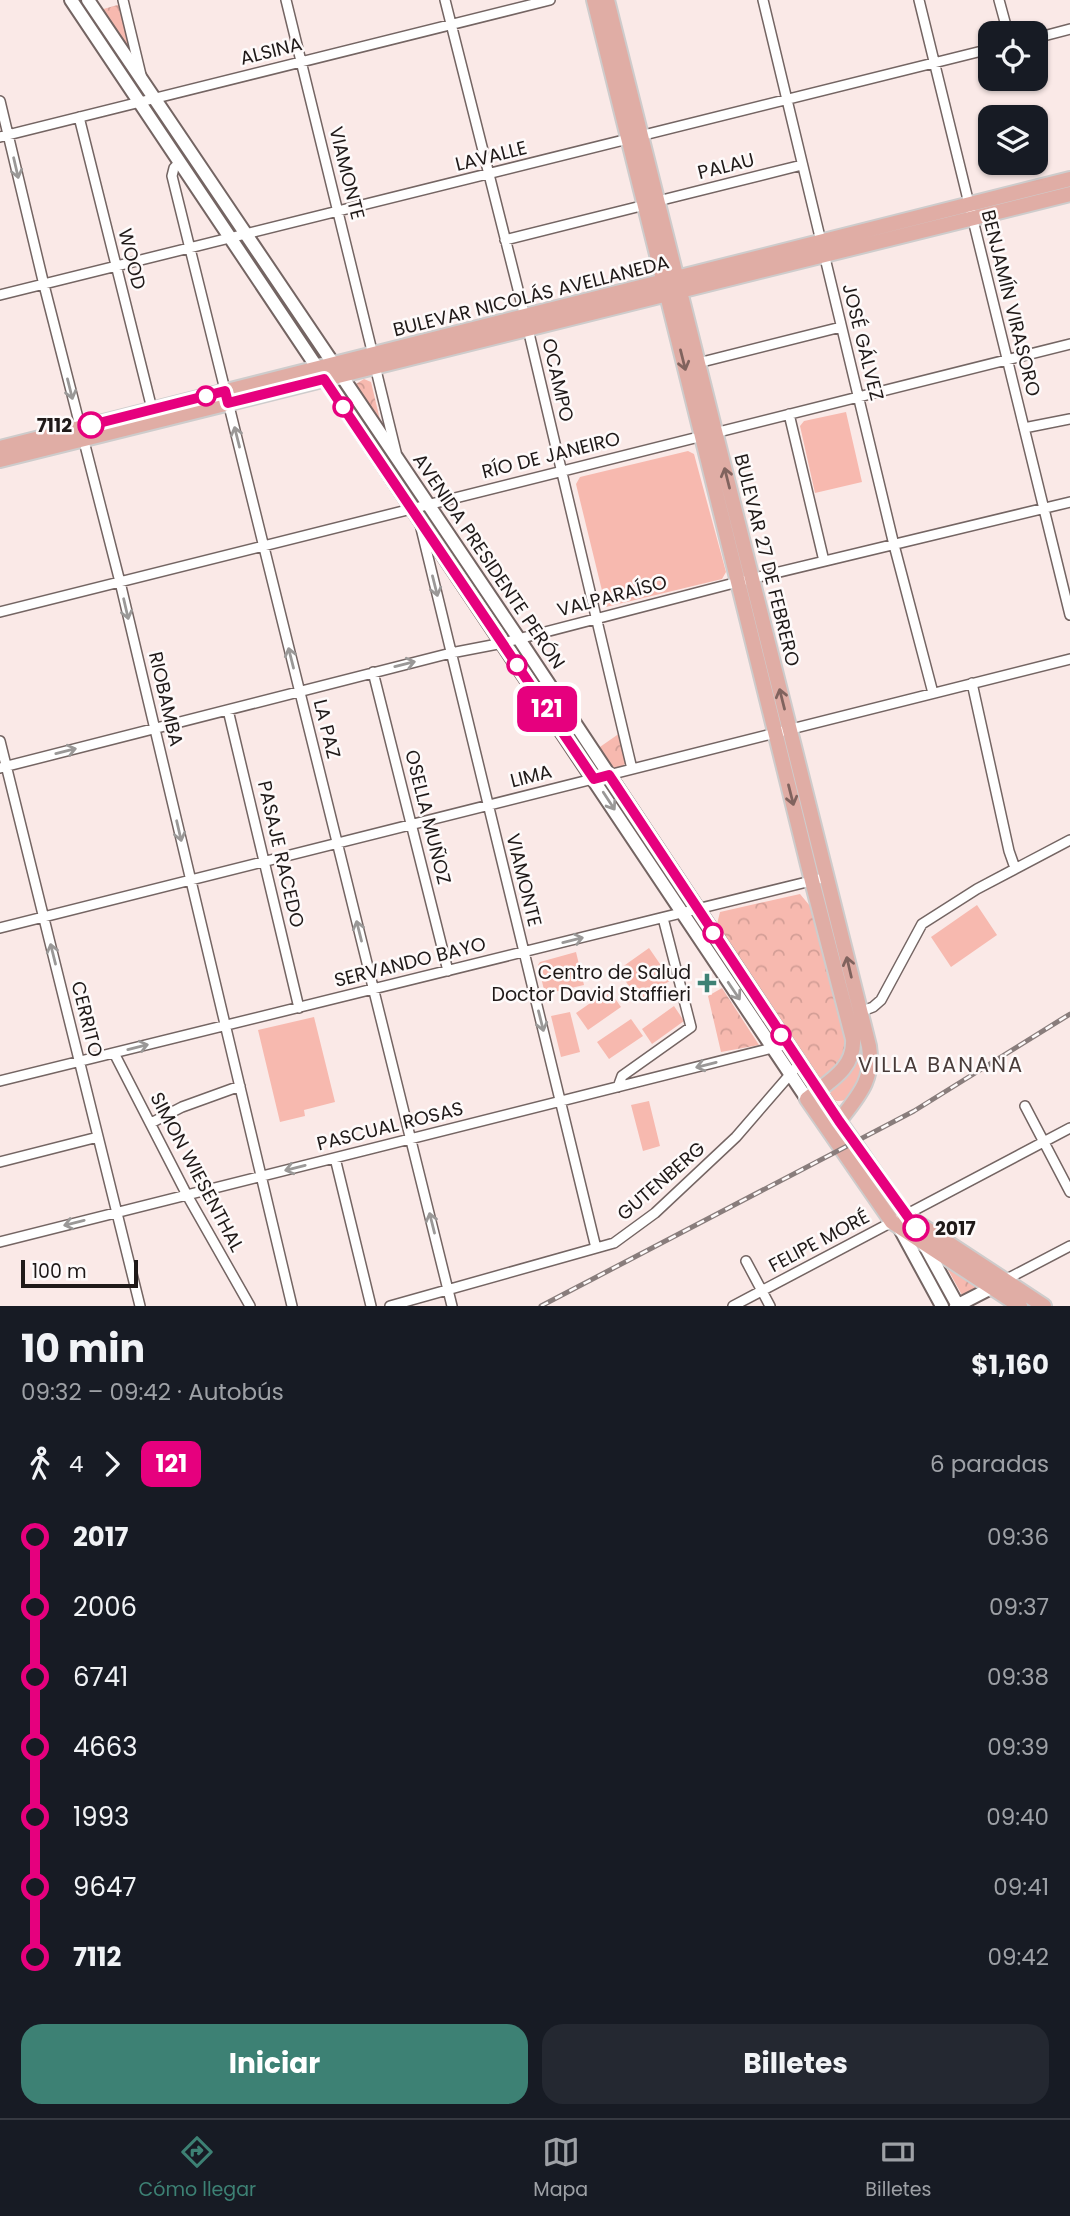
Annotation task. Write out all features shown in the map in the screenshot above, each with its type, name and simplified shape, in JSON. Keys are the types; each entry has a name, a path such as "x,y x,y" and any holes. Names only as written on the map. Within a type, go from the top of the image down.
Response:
{"main road":[{"name":"AVENIDA PRESIDENTE PERÓN","path":"71,0 790,1074 839,1121 901,1220 998,1284 1020,1306"},
{"name":"AVENIDA PRESIDENTE PERÓN","path":"88,0 519,639 788,1044 800,1063 813,1095 901,1220 924,1243 1044,1306"},
{"name":"BULEVAR 27 DE FEBRERO","path":"594,0 635,138"},
{"name":"BULEVAR 27 DE FEBRERO","path":"607,0 635,138 745,580 775,732 853,1039 854,1051 850,1061 813,1095"},
{"name":"BULEVAR NICOLÁS AVELLANEDA","path":"970,212 1070,179"},
{"name":"BULEVAR NICOLÁS AVELLANEDA","path":"0,447 81,433 970,212 1070,194"},
{"name":"BULEVAR 27 DE FEBRERO","path":"672,287 698,363 709,434"},
{"name":"BULEVAR NICOLÁS AVELLANEDA","path":"0,460 152,410 227,397"},
{"name":"BULEVAR 27 DE FEBRERO","path":"745,580 790,728 871,1062 868,1079 839,1121"},
{"path":"901,1220 942,1306"},
{"path":"924,1243 957,1306 998,1284"}],"street":[{"path":"123,0 144,83"},
{"name":"VIAMONTE","path":"286,0 398,461"},
{"name":"OCAMPO","path":"446,0 632,769"},
{"name":"ALSINA","path":"4,136 550,0"},
{"name":"JOSÉ GÁLVEZ","path":"763,0 894,545 933,692"},
{"name":"BENJAMÍN VIRASORO","path":"919,0 1070,615"},
{"path":"999,0 1005,21"},
{"path":"1048,35 1070,29"},
{"name":"LAVALLE","path":"0,295 978,52"},
{"name":"RIOBAMBA","path":"0,102 4,136 120,582 292,1306"},
{"name":"WOOD","path":"79,117 152,410"},
{"name":"LA PAZ","path":"179,163 172,176 452,1306"},
{"name":"PALAU","path":"505,240 802,165"},
{"path":"698,363 841,327"},
{"name":"RÍO DE JANEIRO","path":"0,612 1070,344"},
{"path":"789,414 824,561"},
{"path":"1024,428 1070,419"},
{"name":"VALPARAÍSO","path":"3,767 451,653 503,643 745,580 1070,502"},
{"name":"VIAMONTE","path":"418,519 596,1248"},
{"name":"LIMA","path":"0,928 1070,659"},
{"name":"OSELLA MUÑOZ","path":"373,673 448,971"},
{"path":"972,683 1015,868"},
{"name":"PASAJE RACEDO","path":"228,710 299,1007"},
{"name":"CERRITO","path":"0,741 3,767 140,1306"},
{"path":"860,1012 873,1007 881,1000 922,924 1015,868 1070,840"},
{"name":"SERVANDO BAYO","path":"0,1081 827,877"},
{"path":"618,1087 622,1076 691,1027 663,918"},
{"name":"PASCUAL ROSAS","path":"0,1242 788,1044"},
{"name":"SIMON WIESENTHAL","path":"114,1053 187,1195 250,1306"},
{"name":"GUTENBERG","path":"393,1304 614,1243 655,1213 736,1137 800,1063"},
{"path":"151,1123 182,1107 240,1086"},
{"path":"1025,1106 1070,1192"},
{"name":"FELIPE MORÉ","path":"733,1306 901,1220 1070,1128"},
{"path":"0,1162 98,1137"},
{"path":"335,1158 371,1306"},
{"path":"998,1284 1070,1246"},
{"path":"746,1261 770,1306"}],"green space":[{"path":"121,4 135,62 100,10"},
{"path":"364,379 371,382 381,424 357,388 356,384"},
{"path":"846,412 862,482 815,493 800,426 804,421"},
{"path":"688,451 694,454 726,572 722,579 606,607 576,484 580,477"},
{"path":"620,733 626,763 613,768 597,749"},
{"path":"800,894 810,906 847,1043 837,1064 819,1079 717,924 720,912"},
{"path":"977,905 997,935 951,967 931,937"},
{"path":"649,948 671,980 639,1001 618,970"},
{"path":"576,952 584,985 545,994 538,965 540,962"},
{"path":"722,988 759,1045 721,1052 708,996"},
{"path":"609,990 621,1007 588,1030 576,1013"},
{"path":"674,1006 684,1021 652,1044 642,1029"},
{"path":"570,1012 580,1052 561,1057 551,1016"},
{"path":"314,1017 335,1102 304,1110 305,1116 280,1122 258,1030"},
{"path":"631,1019 643,1036 609,1059 597,1042"},
{"path":"860,1052 867,1052 865,1068 858,1086 846,1099 831,1099 833,1087 853,1067"},
{"path":"649,1101 660,1146 643,1151 631,1105"},
{"path":"947,1264 983,1288 963,1297"}],"railway":[{"path":"541,1306 914,1111 1070,1014"}],"bus line":[{"name":"121","path":"91,425 225,391 228,403 324,379 594,779 609,775 839,1121 916,1228"}],"place":[{"name":"7112","path":"91,425"},
{"name":"Centro de Salud Doctor David Staffieri","path":"707,983"},
{"name":"2017","path":"916,1228"}],"district":[{"name":"VILLA BANANA","path":"941,1064"}]}
